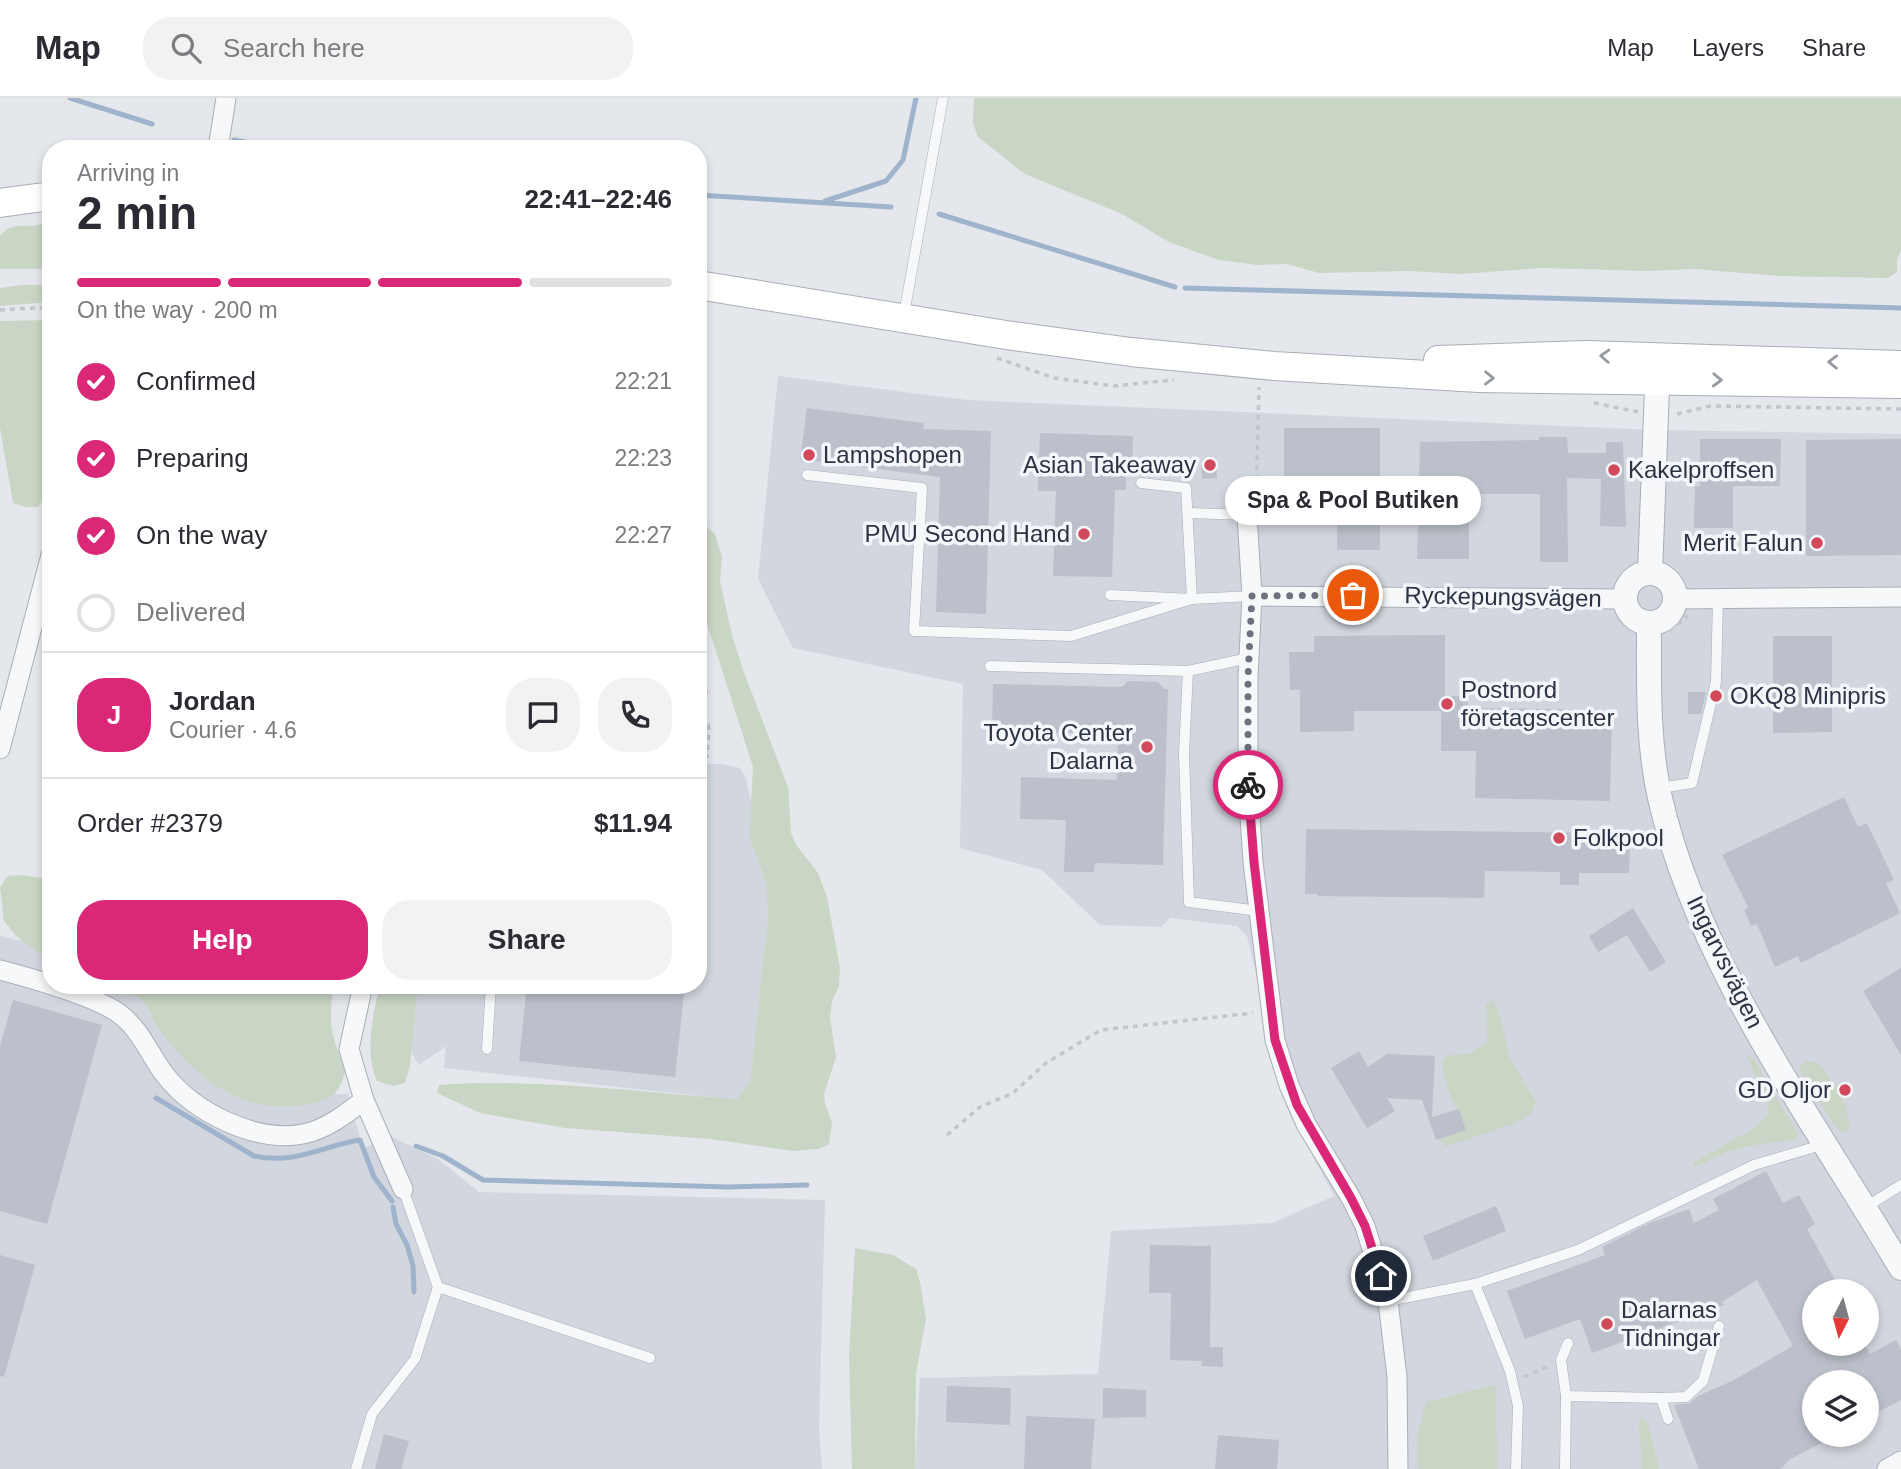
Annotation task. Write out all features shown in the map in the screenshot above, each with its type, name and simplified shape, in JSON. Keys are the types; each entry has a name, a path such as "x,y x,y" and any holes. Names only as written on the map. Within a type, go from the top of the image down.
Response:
{"main road":[{"path":"0,184 42,179"},
{"path":"0,203 42,196"},
{"path":"707,286 1267,376 1479,378 1658,369 1901,365"},
{"path":"1658,369 1901,384"}],"street":[{"path":"219,140 226,98"},
{"path":"1650,573 1658,369"},
{"path":"1247,516 1252,596 1248,786 1270,1011 1275,1040 1289,1086 1306,1124 1365,1226 1388,1301 1397,1382 1398,1469"},
{"path":"1684,599 1661,575 1650,573 1635,578 1626,590 1625,598 1632,615 1657,631 1674,606 1684,599 1901,597"},
{"path":"0,749 42,589"},
{"name":"Ryckepungsvägen","path":"1252,596 1625,598"},
{"name":"Ingarvsvägen","path":"1657,631 1651,732 1658,788 1670,835 1712,942 1760,1034 1901,1268"},
{"path":"0,970 42,985"},
{"path":"69,994 110,1008 128,1021 165,1076 188,1098 213,1114 270,1136 304,1134 341,1118 364,1100"},
{"path":"361,994 349,1049 364,1100 403,1189"},
{"path":"1887,1469 1901,1461"}],"lane":[{"path":"903,318 943,98"},
{"path":"807,475 922,488 914,631 1071,636 1192,599"},
{"path":"1141,482 1186,488 1192,599"},
{"path":"1188,513 1247,516"},
{"path":"1110,596 1192,599 1252,596"},
{"path":"1658,788 1692,783 1716,682 1718,598"},
{"path":"990,666 1188,671 1249,658"},
{"path":"1188,671 1184,753 1189,902 1259,911"},
{"path":"487,1048 490,994"},
{"path":"1388,1301 1475,1284 1578,1250 1754,1165 1826,1144"},
{"path":"1865,1208 1901,1185"},
{"path":"356,1469 372,1414 415,1359 438,1287 403,1189"},
{"path":"1475,1284 1512,1382 1518,1406 1516,1469"},
{"path":"438,1287 650,1358"},
{"path":"1566,1396 1686,1397 1703,1381 1719,1326"},
{"path":"1565,1469 1566,1396 1561,1360 1568,1343"},
{"path":"1661,1398 1668,1419"}],"path":[{"path":"0,310 42,308"},
{"path":"1247,516 1257,499 1267,376"},
{"path":"1673,414 1710,406 1901,409"},
{"path":"1657,631 1669,630 1687,617 1684,599"},
{"path":"707,725 707,758"},
{"path":"947,1135 980,1107 1013,1093 1046,1063 1101,1030 1270,1011"},
{"path":"1512,1382 1561,1360"}],"shaded area":[{"path":"778,376 967,400 1653,430 1901,434 1901,1469 915,1469 920,1378 1098,1374 1111,1231 1272,1223 1334,1196 1287,1108 1247,936 1237,926 1170,918 1161,927 1100,925 1042,870 960,848 963,684 793,648 758,579"},
{"path":"707,764 740,768 746,779 752,806 749,838 766,883 768,915 750,1083 737,1100 444,1068 446,1046 419,1065 411,1052 417,994 707,994"},
{"path":"0,936 42,948 42,994 138,994 196,1068 257,1095 348,1094 363,1148 392,1137 438,1159 479,1192 825,1200 819,1430 822,1469 0,1469"}],"green space":[{"path":"974,98 1901,98 1901,250 1897,259 1897,272 1888,278 1780,276 1694,269 1646,271 1543,268 1460,274 1408,271 1319,273 1287,264 1258,265 1219,260 1169,242 1122,214 1025,174 978,137 973,123"},
{"path":"42,223 42,269 0,269 0,235 12,227"},
{"path":"42,285 42,303 0,306 0,288"},
{"path":"42,320 42,502 38,507 13,503 0,428 0,321"},
{"path":"707,527 715,534 722,557 720,581 732,635 788,787 791,833 797,846 818,873 827,897 840,968 839,986 832,1001 830,1018 836,1057 824,1094 832,1122 829,1144 819,1149 793,1151 710,1139 565,1128 480,1113 437,1093 439,1085 513,1083 737,1099 750,1083 768,915 766,883 749,838 753,767 707,623"},
{"path":"8,876 42,878 42,955 17,937 4,921 0,887"},
{"path":"132,994 333,994 332,1028 346,1068 340,1086 327,1099 302,1105 258,1104 238,1097 220,1088 187,1062 159,1029 143,1001"},
{"path":"378,994 417,994 410,1066 405,1083 393,1086 377,1081 370,1046"},
{"path":"1494,1000 1509,1056 1536,1102 1531,1114 1513,1124 1444,1147 1439,1139 1466,1129 1448,1088 1442,1061 1446,1056 1471,1053 1487,1042 1486,1005"},
{"path":"1747,1054 1756,1063 1799,1136 1795,1140 1729,1151 1695,1167 1693,1163 1756,1127 1768,1115 1766,1099"},
{"path":"1808,1061 1817,1062 1840,1095 1849,1123 1848,1132 1842,1132 1836,1127 1800,1070 1800,1066"},
{"path":"855,1248 893,1255 916,1269 920,1282 926,1319 916,1373 915,1469 852,1469 849,1355"},
{"path":"1493,1385 1496,1389 1497,1469 1418,1469 1417,1437 1426,1402"},
{"path":"1642,1419 1648,1424 1659,1469 1642,1469 1639,1422"}],"building":[{"path":"807,408 924,423 923,429 991,431 986,614 936,612 940,477 800,459"},
{"path":"1284,428 1380,428 1380,550 1337,550 1337,494 1330,494 1330,481 1284,481"},
{"name":"PMU Second Hand","path":"1040,433 1133,436 1132,476 1126,476 1126,490 1115,490 1112,577 1053,576 1056,491 1038,491"},
{"path":"1539,437 1567,437 1568,453 1606,453 1606,442 1623,442 1626,527 1600,526 1601,479 1567,478 1568,562 1540,562 1540,494 1469,494 1469,559 1417,559 1420,442 1539,440"},
{"path":"1700,439 1781,439 1780,486 1733,486 1733,528 1694,528 1695,486 1700,486"},
{"path":"1901,439 1901,555 1806,556 1806,440"},
{"name":"Asian Takeaway","path":"1216,464 1217,478 1202,479 1201,465"},
{"path":"1445,635 1445,696 1468,696 1468,708 1612,710 1610,801 1475,798 1476,751 1441,751 1441,711 1354,711 1354,731 1300,732 1300,690 1290,690 1289,652 1314,652 1314,636"},
{"path":"1773,636 1832,636 1832,732 1773,733"},
{"path":"1128,681 1158,682 1164,689 1168,689 1163,865 1095,863 1094,872 1064,872 1066,820 1020,819 1021,777 1117,780 1118,734 992,731 993,684 1122,687"},
{"path":"1688,692 1706,692 1701,714 1688,714"},
{"path":"1844,797 1858,827 1867,823 1894,880 1886,883 1900,913 1801,963 1798,956 1775,967 1757,924 1751,926 1744,910 1748,907 1722,855"},
{"path":"1306,829 1605,833 1605,845 1630,845 1629,873 1579,873 1579,885 1560,885 1560,872 1485,871 1484,898 1317,896 1305,894"},
{"path":"1633,908 1666,962 1650,972 1627,935 1598,952 1589,936"},
{"path":"1901,968 1901,1055 1863,991"},
{"path":"526,994 684,994 675,1077 519,1061"},
{"path":"13,1000 102,1025 47,1224 0,1211 0,1046"},
{"path":"1359,1051 1368,1067 1387,1054 1435,1056 1432,1117 1459,1109 1466,1130 1436,1140 1422,1100 1387,1098 1395,1111 1367,1128 1331,1068"},
{"path":"1766,1171 1783,1203 1799,1195 1815,1224 1807,1229 1834,1279 1802,1279 1802,1356 1880,1356 1880,1349 1896,1340 1901,1349 1901,1400 1879,1412 1879,1370 1802,1370 1802,1447 1813,1447 1789,1460 1781,1469 1699,1469 1674,1405 1690,1403 1698,1396 1732,1381 1793,1346 1757,1280 1722,1302 1724,1305 1592,1353 1580,1319 1525,1339 1507,1291 1605,1255 1602,1247 1650,1223 1689,1209 1694,1223 1719,1210 1713,1199"},
{"path":"1496,1206 1506,1231 1433,1261 1423,1236"},
{"path":"1150,1245 1211,1246 1210,1347 1223,1347 1223,1367 1201,1366 1202,1361 1170,1360 1171,1293 1149,1293"},
{"path":"0,1255 35,1265 4,1377 0,1376"},
{"path":"947,1386 1011,1388 1010,1425 946,1422"},
{"path":"1103,1388 1146,1390 1146,1417 1103,1418"},
{"path":"1026,1416 1095,1419 1091,1469 1024,1469"},
{"path":"384,1434 409,1441 401,1469 375,1469"},
{"path":"1218,1435 1279,1440 1277,1469 1215,1469"}],"waterway":[{"path":"70,98 152,124"},
{"path":"825,201 886,181 903,160 916,98"},
{"path":"707,196 891,207"},
{"path":"939,214 1175,287"},
{"path":"1185,288 1901,308"},
{"path":"156,1098 254,1156 283,1158 360,1140 374,1177 392,1201"},
{"path":"416,1146 443,1156 483,1180 728,1187 807,1185"},
{"path":"393,1207 396,1224 407,1245 413,1266 414,1292"}],"way so far":[{"path":"1248,785 1248,677 1252,596 1353,595"}],"place":[{"name":"Lampshopen","path":"809,455"},
{"name":"Asian Takeaway","path":"1210,465"},
{"name":"Kakelproffsen","path":"1614,470"},
{"name":"PMU Second Hand","path":"1084,534"},
{"name":"Merit Falun","path":"1817,543"},
{"name":"Spa & Pool Butiken","path":"1353,595"},
{"name":"OKQ8 Minipris","path":"1716,696"},
{"name":"Postnord företagscenter","path":"1447,704"},
{"name":"Toyota Center Dalarna","path":"1147,747"},
{"name":"Folkpool","path":"1559,838"},
{"name":"GD Oljor","path":"1845,1090"},
{"name":"Dalarnas Tidningar","path":"1607,1324"}],"route":[{"path":"1248,785 1250,829 1275,1040 1297,1105 1365,1226 1381,1276"}]}
